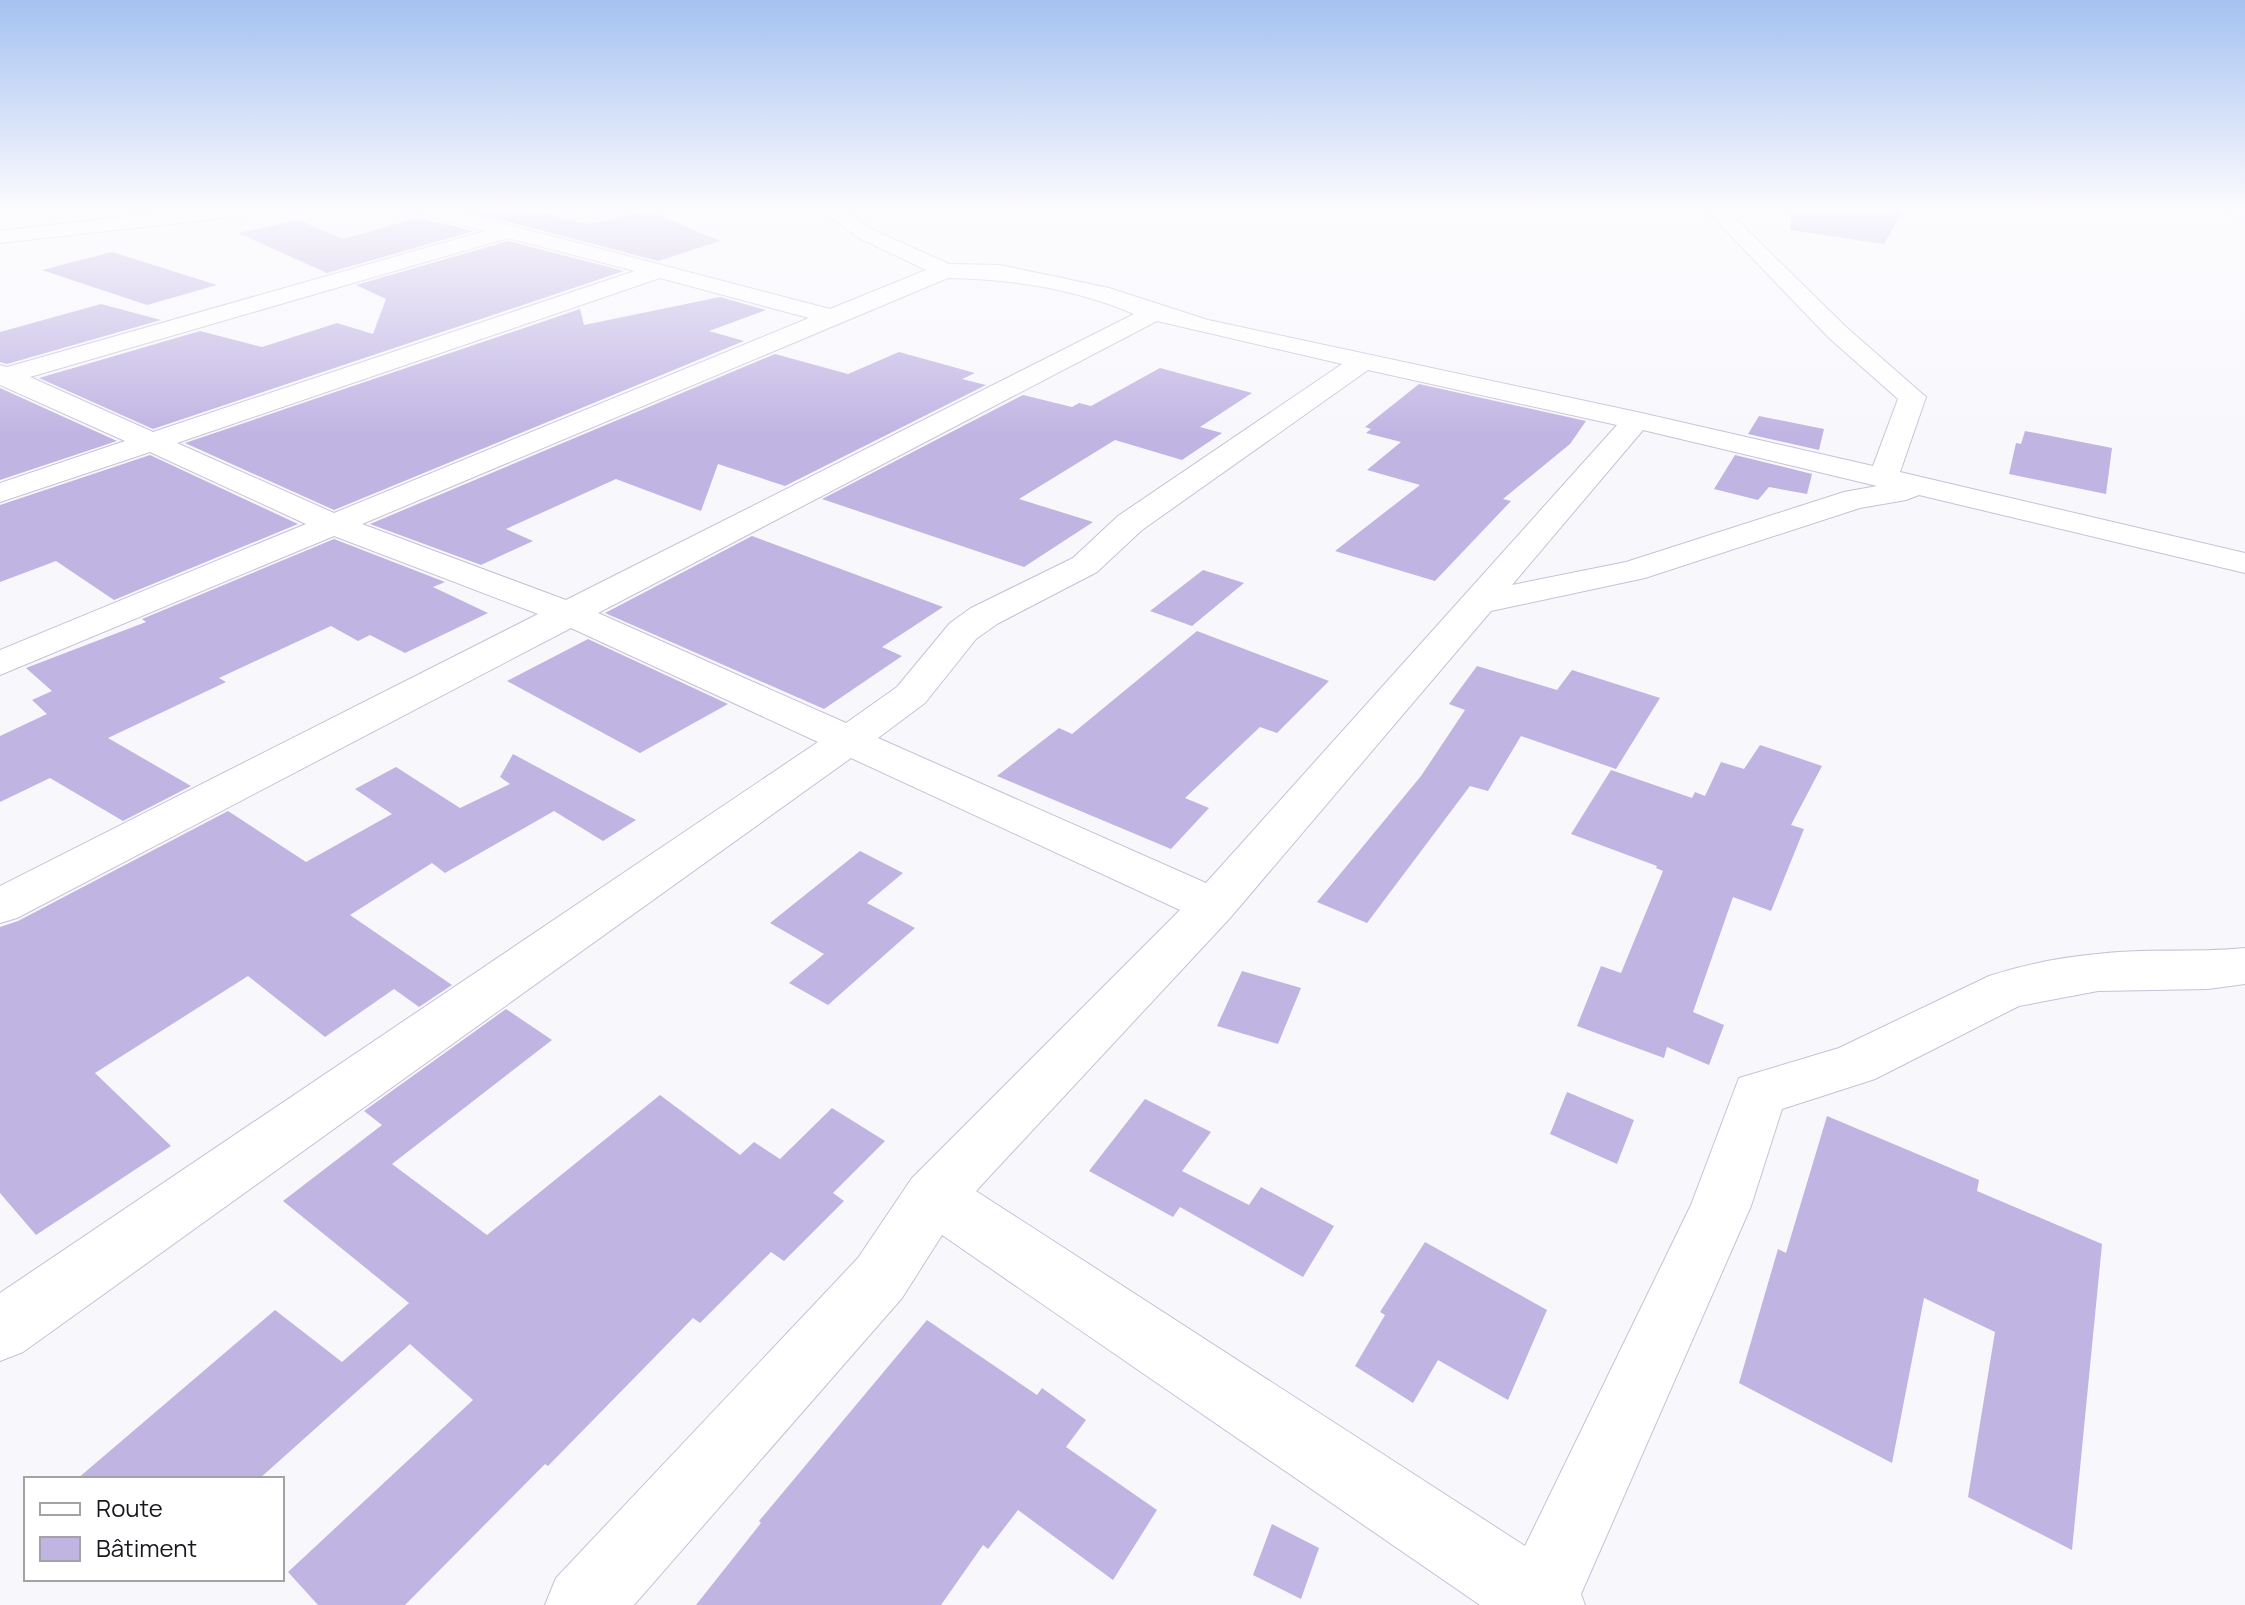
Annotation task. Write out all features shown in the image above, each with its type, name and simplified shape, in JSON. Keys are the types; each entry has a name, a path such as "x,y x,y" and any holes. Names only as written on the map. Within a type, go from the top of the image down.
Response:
{"street":[{"path":"2,375 319,285"},
{"path":"0,493 617,285"},
{"path":"706,285 834,317"},
{"path":"0,664 911,285"},
{"path":"1053,285 1109,295 1154,313 1637,420 2245,563"},
{"path":"1790,285 1837,332 1912,397 1895,451 1882,478"},
{"path":"0,906 572,615 1154,313"},
{"path":"0,1330 849,740 911,695 963,631 984,616 1085,565 1130,523 1364,361"},
{"path":"2,375 334,525 572,615 1213,906"},
{"path":"583,1605 880,1278 933,1196 1213,906 1637,420"},
{"path":"1480,602 1633,571 1855,499 1924,488"},
{"path":"933,1196 1541,1603 1721,1206 1759,1094 1856,1064 2007,989 2098,972 2208,970 2245,966"}],"building":[{"path":"87,285 217,285 147,305"},
{"path":"356,285 583,285 153,429 39,378 200,331 262,347 337,323 373,334 386,299"},
{"path":"720,297 766,310 709,331 744,341 334,510 185,443 580,309 584,325"},
{"path":"101,304 161,320 7,364 0,362 0,332"},
{"path":"899,352 975,373 962,379 986,385 785,486 718,464 701,511 616,479 506,529 533,541 481,565 370,524 775,354 848,374"},
{"path":"1160,368 1252,393 1200,427 1222,433 1182,460 1115,440 1019,499 1093,522 1024,567 822,499 1023,395 1072,407 1079,403 1091,406"},
{"path":"1419,384 1586,421 1570,444 1503,499 1511,501 1435,581 1335,551 1420,485 1367,470 1401,442 1366,433 1371,429 1365,427"},
{"path":"0,388 117,441 0,480"},
{"path":"1759,416 1824,429 1819,450 1748,434"},
{"path":"2025,431 2112,448 2106,494 2009,474 2016,443 2021,444"},
{"path":"150,455 298,524 114,600 56,561 0,582 0,505"},
{"path":"1735,455 1812,474 1807,494 1769,487 1758,500 1714,489"},
{"path":"752,536 943,607 882,647 902,656 824,709 605,613"},
{"path":"334,539 445,582 433,587 488,613 405,653 370,635 358,641 331,626 219,678 226,682 108,738 191,786 123,821 50,778 0,802 0,736 47,714 32,700 52,691 26,668 146,622 142,619"},
{"path":"1203,570 1244,583 1192,626 1150,611"},
{"path":"1197,631 1329,681 1277,733 1260,727 1185,798 1209,808 1171,849 997,776 1059,728 1072,734"},
{"path":"588,639 728,704 640,753 507,681"},
{"path":"1477,666 1557,690 1572,670 1660,698 1616,769 1521,736 1488,791 1470,786 1367,923 1317,902 1421,776 1465,710 1449,704"},
{"path":"1760,745 1822,766 1791,825 1804,829 1771,911 1733,897 1693,1012 1724,1025 1709,1065 1667,1047 1664,1058 1577,1026 1601,966 1621,973 1663,871 1657,866 1571,834 1611,770 1692,798 1695,792 1705,796 1721,762 1744,769"},
{"path":"513,754 636,820 603,841 554,811 445,873 432,863 350,915 452,985 419,1007 394,989 325,1037 248,976 95,1073 171,1146 36,1235 0,1193 0,927 18,921 228,811 306,862 392,814 355,789 396,767 460,808 510,784 500,777"},
{"path":"860,851 903,873 867,903 915,928 828,1005 789,983 824,954 770,923"},
{"path":"1242,971 1301,988 1278,1044 1217,1026"},
{"path":"506,1009 552,1040 392,1164 487,1235 660,1095 740,1155 754,1142 780,1159 832,1108 885,1141 833,1193 844,1201 784,1261 771,1252 700,1323 693,1318 548,1466 545,1464 405,1605 318,1605 288,1572 473,1400 410,1344 261,1477 79,1477 275,1310 342,1362 409,1303 283,1201 382,1125 364,1111"},
{"path":"1567,1092 1634,1120 1617,1164 1550,1134"},
{"path":"1145,1099 1211,1132 1182,1171 1249,1205 1261,1187 1334,1226 1303,1277 1180,1207 1173,1217 1089,1171"},
{"path":"1827,1116 1979,1180 1977,1191 2102,1244 2072,1550 1968,1497 1995,1332 1924,1298 1892,1463 1739,1383 1778,1249 1786,1253"},
{"path":"1425,1242 1547,1310 1508,1400 1438,1360 1413,1403 1355,1366 1385,1315 1380,1312"},
{"path":"927,1320 1037,1395 1042,1388 1086,1420 1066,1447 1157,1510 1113,1580 1018,1510 988,1549 983,1545 941,1605 696,1605 761,1523 759,1521"},
{"path":"1272,1524 1319,1548 1301,1599 1253,1575"}]}
